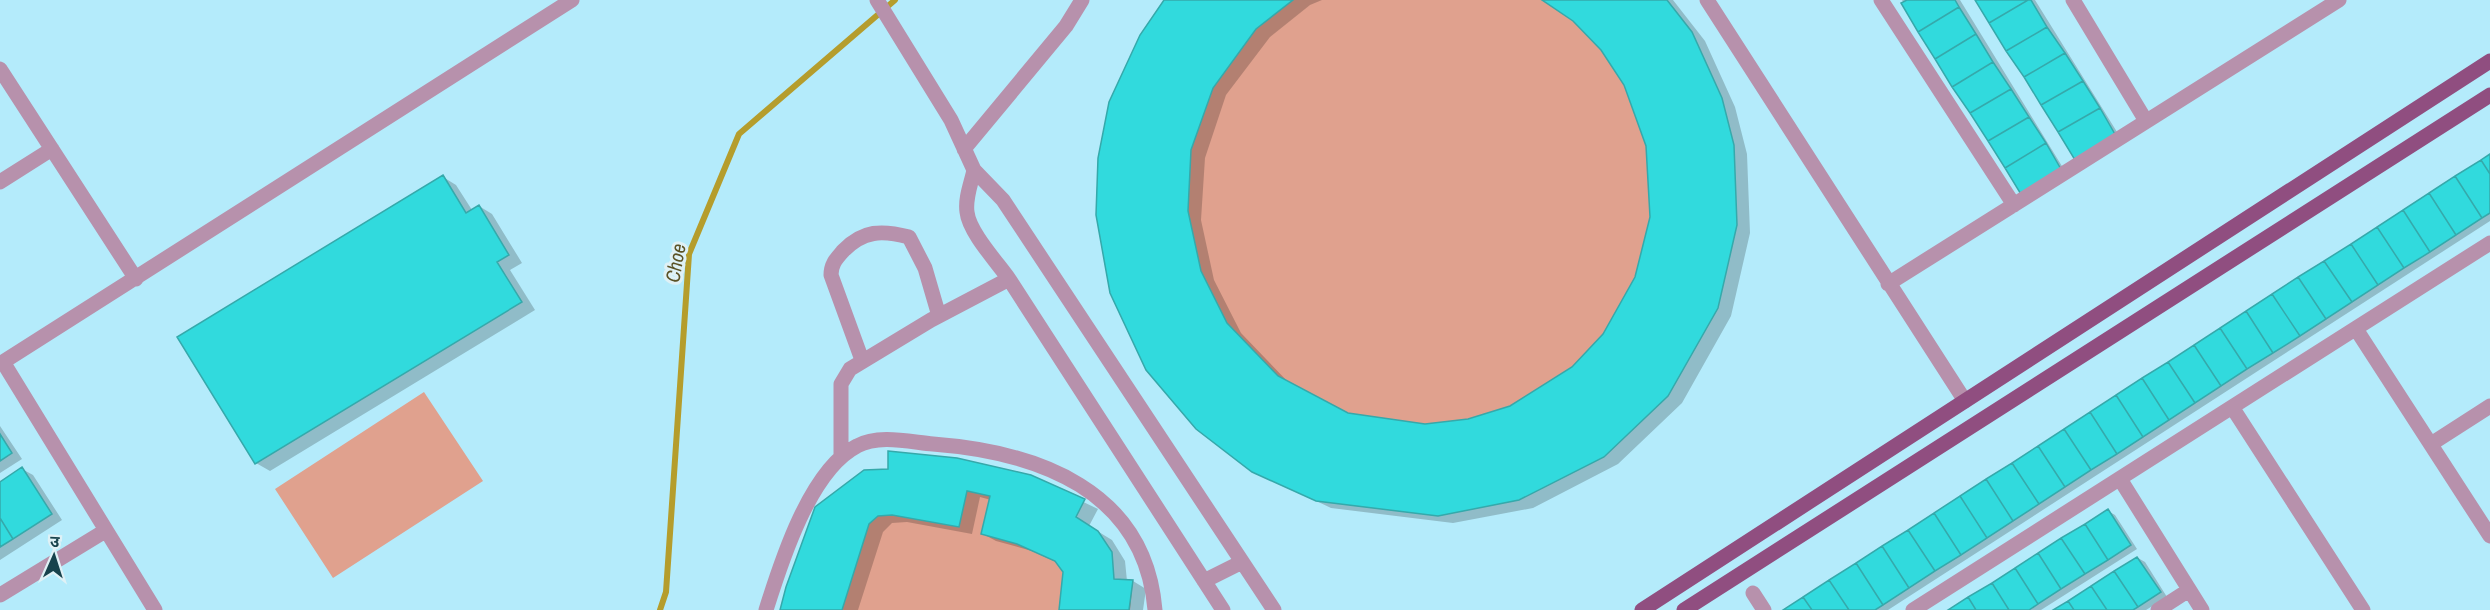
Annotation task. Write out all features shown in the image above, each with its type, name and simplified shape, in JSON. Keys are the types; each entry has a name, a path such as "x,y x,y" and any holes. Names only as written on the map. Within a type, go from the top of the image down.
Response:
{"main road":[{"path":"1642,610 2490,61"},
{"path":"1684,610 2490,95"}],"street":[{"path":"155,610 1,363 572,0"},
{"path":"876,0 951,120 974,170 1003,200 1274,610"},
{"path":"964,149 1066,26 1082,0"},
{"path":"1707,0 1965,401"},
{"path":"1881,0 2014,205"},
{"path":"2073,0 2146,121"},
{"path":"1888,284 2339,0"},
{"path":"0,69 136,279"},
{"path":"0,182 52,149"},
{"path":"974,170 967,198 967,213 972,226 1009,279 1223,610"},
{"path":"862,360 831,275 831,267 835,261 855,239 869,233 909,237 925,268 939,316"},
{"path":"1913,610 1931,605 2120,479 2490,243"},
{"path":"841,457 841,384 850,369 939,316 1009,279"},
{"path":"2356,329 2490,536"},
{"path":"2431,444 2490,405"},
{"path":"2232,407 2363,610"},
{"path":"766,610 802,513 827,469 858,445 883,439 996,452 1040,465 1077,482 1112,508 1142,552 1154,591 1155,610"},
{"path":"2120,479 2202,610"},
{"path":"0,595 105,531"},
{"path":"1204,581 1242,562"},
{"path":"2158,610 2189,590"},
{"path":"1753,593 1764,610"}],"shaded area":[{"path":"1164,0 1667,0 1737,225 1718,308 1668,396 1604,457 1519,500 1438,516 1316,501 1252,472 1196,429 1146,370 1110,293 1096,215 1098,158 1109,102 1140,35"},
{"path":"424,392 483,481 333,578 275,489"},
{"path":"888,451 957,458 1031,475 1085,499 1076,517 1100,535 1105,542 1111,557 1114,579 1133,580 1130,610 780,610 815,507 864,470 888,469"}],"building":[{"path":"1164,0 1293,0 1256,29 1213,88 1191,150 1188,211 1201,271 1227,323 1278,376 1348,413 1425,424 1468,419 1510,406 1572,367 1603,334 1635,277 1650,217 1646,146 1624,85 1601,50 1573,21 1542,0 1667,0 1692,32 1722,98 1734,145 1737,225 1718,308 1668,396 1604,457 1519,500 1438,516 1316,501 1252,472 1196,429 1146,370 1110,293 1096,215 1098,158 1109,102 1140,35"},
{"path":"1907,0 1955,0 1959,7 1918,32 1901,3"},
{"path":"1975,0 2028,0 1989,23"},
{"path":"2031,0 2047,27 2006,51 1989,23"},
{"path":"1959,7 1976,34 1935,59 1918,32"},
{"path":"2047,27 2065,53 2024,77 2006,51"},
{"path":"1976,34 1993,62 1952,87 1935,59"},
{"path":"2065,53 2083,81 2041,105 2024,77"},
{"path":"1993,62 2011,89 1970,113 1952,87"},
{"path":"2083,81 2100,108 2058,132 2041,105"},
{"path":"2011,89 2029,117 1988,141 1970,113"},
{"path":"2100,108 2116,136 2075,160 2058,132"},
{"path":"2029,117 2046,143 2005,168 1988,141"},
{"path":"2046,143 2062,171 2022,196 2005,168"},
{"path":"2490,154 2490,174 2481,160"},
{"path":"2481,160 2490,174 2490,213 2482,218 2455,176"},
{"path":"443,175 466,213 479,205 509,255 497,262 522,302 255,464 177,337"},
{"path":"2455,176 2482,218 2456,235 2429,193"},
{"path":"2429,193 2456,235 2430,252 2403,210"},
{"path":"2403,210 2430,252 2404,268 2377,227"},
{"path":"2377,227 2404,268 2378,285 2351,244"},
{"path":"2351,244 2378,285 2352,302 2324,261"},
{"path":"2324,261 2352,302 2326,319 2298,277"},
{"path":"2298,277 2326,319 2300,336 2272,294"},
{"path":"2272,294 2300,336 2273,353 2246,311"},
{"path":"2246,311 2273,353 2247,369 2220,328"},
{"path":"2220,328 2247,369 2221,386 2194,345"},
{"path":"2194,345 2221,386 2195,403 2168,362"},
{"path":"2168,362 2195,403 2169,420 2142,378"},
{"path":"2142,378 2169,420 2143,437 2116,395"},
{"path":"2116,395 2143,437 2117,454 2090,412"},
{"path":"2090,412 2117,454 2091,470 2064,429"},
{"path":"2064,429 2091,470 2065,487 2038,446"},
{"path":"0,434 12,453 0,461"},
{"path":"2038,446 2065,487 2039,504 2012,463"},
{"path":"888,451 957,458 1031,475 1085,499 1076,517 1098,531 1112,552 1114,579 1133,580 1129,610 1059,610 1063,572 1055,561 1017,544 981,534 990,496 967,491 959,527 892,515 878,516 869,524 842,610 780,610 815,507 864,470 888,469"},
{"path":"2012,463 2039,504 2013,521 1986,479"},
{"path":"22,467 52,514 13,539 0,518 0,482"},
{"path":"1986,479 2013,521 1987,538 1960,496"},
{"path":"1960,496 1987,538 1961,555 1934,513"},
{"path":"2108,509 2131,545 2108,560 2085,524"},
{"path":"1934,513 1961,555 1935,571 1908,530"},
{"path":"0,518 13,539 0,547"},
{"path":"2085,524 2108,560 2085,574 2061,538"},
{"path":"1908,530 1935,571 1909,588 1882,546"},
{"path":"2061,538 2085,574 2061,589 2038,553"},
{"path":"1882,546 1909,588 1883,605 1856,563"},
{"path":"2038,553 2061,589 2038,604 2015,568"},
{"path":"2137,557 2161,592 2138,607 2114,571"},
{"path":"1856,563 1883,605 1875,610 1849,610 1829,580"},
{"path":"2015,568 2038,604 2029,610 2009,610 1992,583"},
{"path":"2114,571 2138,607 2133,610 2107,610 2091,586"},
{"path":"1829,580 1849,610 1812,610 1803,597"},
{"path":"1992,583 2009,610 1976,610 1968,597"},
{"path":"2091,586 2107,610 2074,610 2068,601"},
{"path":"1803,597 1812,610 1783,610"},
{"path":"1968,597 1976,610 1948,610"},
{"path":"2068,601 2074,610 2053,610"}],"waterway":[{"name":"Choe","path":"660,610 666,592 689,254 739,134 895,0"}]}
